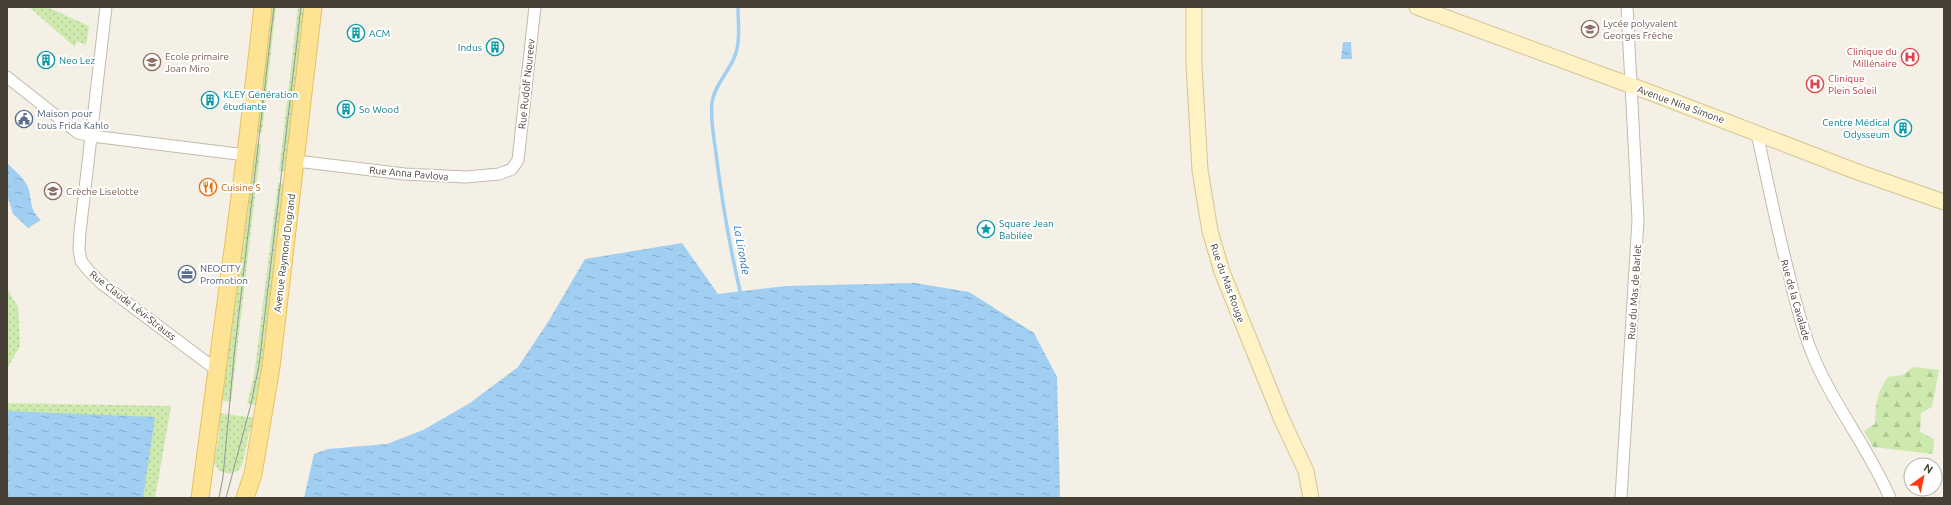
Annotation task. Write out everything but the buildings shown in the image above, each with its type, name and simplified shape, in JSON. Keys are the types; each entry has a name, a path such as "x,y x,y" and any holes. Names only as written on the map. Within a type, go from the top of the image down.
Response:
{"main road":[{"path":"200,498 246,155 263,7"},
{"name":"Avenue Raymond Dugrand","path":"246,498 253,474 266,398 314,7"}],"street":[{"name":"Rue Claude Lévi-Strauss","path":"106,7 80,232 79,249 81,260 101,282 218,371"},
{"name":"Rue Rudolf Noureev","path":"518,160 535,7"},
{"name":"Rue du Mas Rouge","path":"1194,7 1194,65 1200,170 1211,238 1222,272 1252,347 1306,470 1311,498"},
{"name":"Avenue Nina Simone","path":"1417,7 1757,133 1855,171 1944,202"},
{"path":"1627,7 1631,86"},
{"path":"7,77 78,133 246,155"},
{"name":"Rue du Mas de Barlet","path":"1621,498 1638,220 1631,86"},
{"name":"Rue de la Cavalade","path":"1757,133 1779,237 1800,319 1810,348 1831,391 1871,458 1890,498"},
{"name":"Rue Anna Pavlova","path":"296,161 406,174 466,177 498,174 512,169 518,160"}],"green space":[{"path":"29,7 47,7 89,26 86,45 77,41 75,47"},
{"path":"268,7 276,7 262,133 254,132"},
{"path":"298,7 306,7 287,172 279,171"},
{"path":"252,143 261,144 231,402 220,400"},
{"path":"278,183 286,184 258,405 247,404 254,376"},
{"path":"7,289 18,307 20,346 7,369"},
{"path":"1913,367 1939,370 1932,407 1921,413 1920,432 1934,439 1933,454 1873,447 1864,431 1875,424 1876,405 1884,383 1888,377 1903,375"},
{"path":"7,403 171,406 155,498 7,498"},
{"path":"218,413 255,418 249,433 243,462 239,470 230,474 219,471 214,463 219,435"}],"water":[{"path":"1343,42 1351,42 1352,59 1341,59"},
{"path":"7,163 27,185 32,208 41,220 28,228 13,214 7,195"},
{"path":"682,243 718,294 786,286 915,283 969,292 1034,333 1057,377 1060,498 304,498 314,454 328,449 387,444 423,430 470,403 518,367 548,322 585,259"},
{"path":"7,411 155,417 143,498 7,498"}],"waterway":[{"name":"La Lironde","path":"738,7 738,46 734,58 716,90 712,102 712,114 713,134 724,207 733,260 741,295"}],"tram line":[{"path":"219,498 223,477 234,356 274,7"},
{"path":"226,498 251,404 259,365 301,7"}],"place":[{"name":"Lycée polyvalent Georges Frêche","path":"1590,29"},
{"name":"ACM","path":"356,33"},
{"name":"Indus","path":"495,47"},
{"name":"Clinique du Millénaire","path":"1910,57"},
{"name":"Neo Lez","path":"46,60"},
{"name":"Ecole primaire Joan Miro","path":"152,62"},
{"name":"Clinique Plein Soleil","path":"1815,84"},
{"name":"KLEY Génération étudiante","path":"210,100"},
{"name":"So Wood","path":"346,109"},
{"name":"Maison pour tous Frida Kahlo","path":"24,119"},
{"name":"Centre Médical Odysseum","path":"1903,128"},
{"name":"Cuisine S","path":"208,187"},
{"name":"Crèche Liselotte","path":"53,191"},
{"name":"Square Jean Babilée","path":"986,229"},
{"name":"NEOCITY Promotion","path":"187,274"}]}
